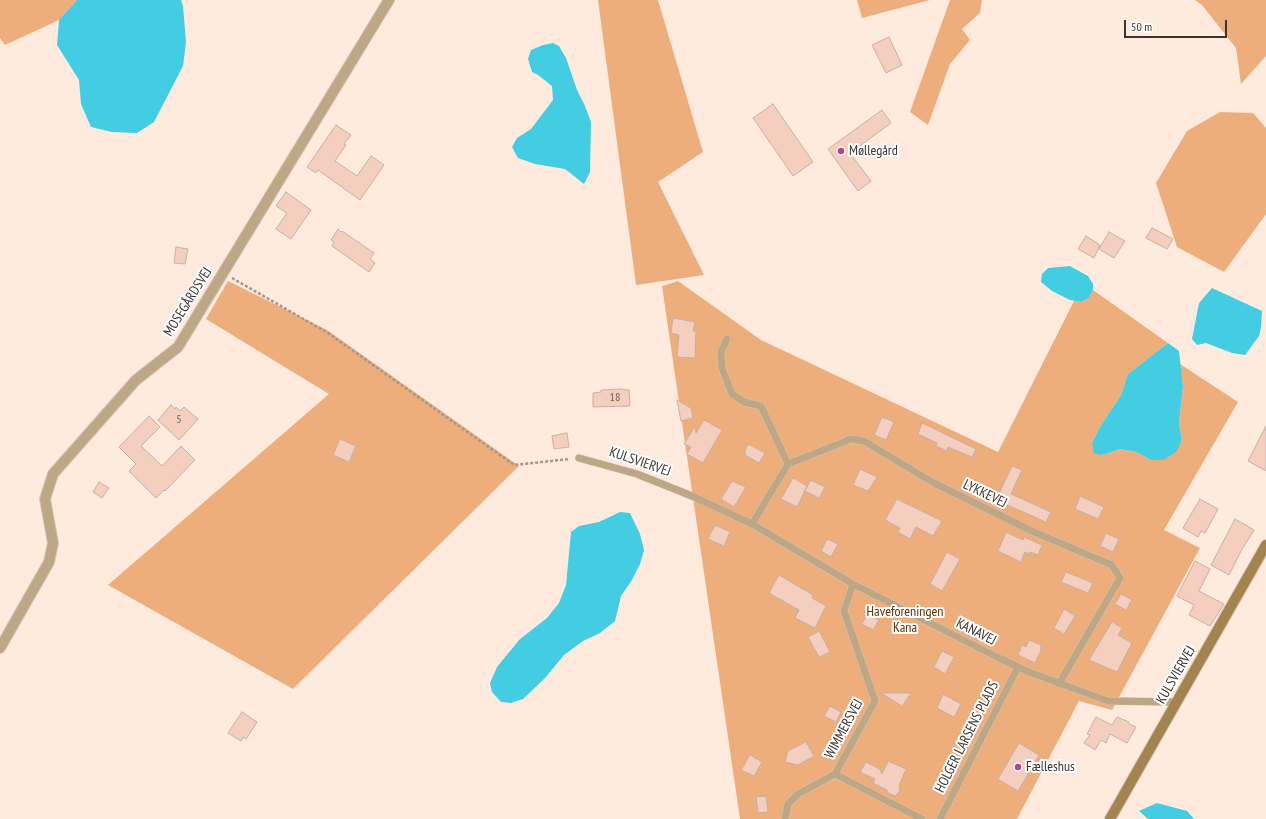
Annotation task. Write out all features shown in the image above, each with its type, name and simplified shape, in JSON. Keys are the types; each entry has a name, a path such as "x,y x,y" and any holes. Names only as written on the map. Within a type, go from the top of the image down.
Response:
{"street":[{"name":"MOSEGÅRDSVEJ","path":"0,648 49,562 53,543 45,499 53,474 136,380 178,347 390,0"},
{"name":"KULSVIERVEJ","path":"1110,819 1266,545"}],"lane":[{"path":"728,339 721,352 722,368 732,394 744,402 761,406 788,464 752,524"},
{"name":"LYKKEVEJ","path":"788,464 851,439 864,441 934,484 1034,532 1112,565 1120,578 1059,684"},
{"name":"KULSVIERVEJ","path":"579,458 636,474 692,496"},
{"name":"KANAVEJ","path":"692,496 752,524 853,584 1018,667 1059,684 1108,701 1177,702"},
{"name":"WIMMERSVEJ","path":"785,819 788,804 798,794 835,774 875,701 844,611 853,584"},
{"name":"HOLGER LARSENS PLADS","path":"940,819 1018,667"},
{"path":"835,774 919,817"}],"path":[{"path":"223,273 328,333 514,465 579,458"}],"green space":[{"path":"0,0 77,0 59,20 5,45 0,38"},
{"path":"598,0 658,0 703,152 658,182 704,275 636,285"},
{"path":"857,0 930,0 862,18"},
{"path":"950,0 982,0 980,13 962,29 970,40 950,64 928,125 910,112"},
{"path":"1195,0 1266,0 1266,56 1241,84 1236,48 1202,5"},
{"path":"1220,112 1253,113 1266,128 1266,214 1224,272 1177,247 1156,183 1187,131"},
{"path":"228,281 327,330 519,466 293,689 108,585 329,394 206,319"},
{"name":"Haveforeningen Kana","path":"678,281 761,340 998,452 1074,301 1081,302 1089,298 1093,290 1168,343 1128,374 1121,395 1100,427 1092,443 1102,455 1120,449 1136,452 1151,460 1181,442 1179,422 1183,387 1180,364 1238,402 1164,530 1200,548 1112,710 1079,701 1017,819 740,819 662,286"}],"water":[{"path":"77,0 181,0 183,6 186,42 183,66 154,122 137,133 112,132 91,127 81,104 79,80 57,45 59,20"},
{"path":"553,43 559,46 566,58 577,90 591,122 590,172 584,184 565,169 535,164 518,158 512,147 517,138 531,129 553,100 552,86 532,72 528,59 531,50"},
{"path":"1070,266 1088,276 1093,284 1093,290 1089,298 1081,302 1070,300 1052,291 1041,282 1042,274 1048,268"},
{"path":"1212,288 1262,311 1259,336 1245,355 1232,353 1206,343 1197,345 1192,339 1199,303"},
{"path":"1168,343 1179,351 1183,387 1179,422 1181,442 1176,452 1163,460 1151,460 1136,452 1120,449 1102,455 1094,453 1092,443 1100,427 1121,395 1128,374"},
{"path":"620,512 630,513 640,534 644,550 640,564 632,580 621,596 615,621 600,633 583,641 564,655 545,678 523,699 511,703 501,702 492,692 490,683 497,667 520,639 547,618 559,603 566,585 571,532 579,526 599,522"},
{"path":"1157,803 1187,811 1194,819 1148,819 1139,811"}],"building":[{"path":"889,37 902,65 886,73 872,45"},
{"path":"773,104 813,162 793,176 753,118"},
{"name":"Møllegård","path":"882,110 891,123 850,153 871,181 858,191 828,149"},
{"path":"336,125 351,135 344,144 346,145 335,161 357,176 371,156 384,165 360,200 318,170 316,173 307,167"},
{"path":"286,192 311,210 291,239 276,229 287,213 276,206"},
{"path":"1152,228 1173,239 1167,249 1146,238"},
{"path":"338,229 374,253 370,259 375,263 369,272 332,246 334,242 331,240"},
{"path":"1109,232 1125,241 1114,258 1099,249"},
{"path":"1086,236 1100,245 1094,258 1078,249"},
{"path":"176,247 188,249 185,264 174,263"},
{"path":"673,318 695,322 693,331 696,331 695,358 677,357 679,335 671,333"},
{"path":"601,390 629,390 630,406 593,407 593,393 601,392"},
{"path":"677,400 691,408 693,418 681,421"},
{"path":"171,405 180,411 184,407 198,419 179,440 158,420"},
{"path":"149,416 160,427 141,446 162,466 181,446 195,460 165,491 164,490 156,498 129,471 136,464 119,447"},
{"path":"882,417 894,422 886,440 874,435"},
{"path":"704,420 722,430 703,463 687,454 691,447 684,444 695,426 696,433"},
{"path":"922,423 976,449 972,457 948,447 947,451 936,446 937,443 918,434"},
{"path":"1266,426 1266,471 1248,461"},
{"path":"567,433 569,447 554,449 552,436"},
{"path":"340,439 356,446 349,462 333,455"},
{"path":"748,444 765,453 759,463 745,455"},
{"path":"1012,466 1022,470 1011,494 1051,512 1046,522 996,500"},
{"path":"860,469 877,477 868,491 853,485"},
{"path":"793,478 807,486 797,507 781,499"},
{"path":"811,480 825,487 819,498 805,491"},
{"path":"732,481 746,487 734,507 721,499"},
{"path":"99,482 109,488 102,498 93,492"},
{"path":"1080,496 1104,507 1098,519 1075,509"},
{"path":"897,499 942,521 933,536 916,527 910,539 898,532 900,528 885,520"},
{"path":"1200,499 1218,509 1205,533 1201,531 1198,537 1183,528"},
{"path":"1235,519 1254,530 1229,575 1211,565"},
{"path":"715,525 730,532 724,546 708,539"},
{"path":"1006,532 1023,540 1024,537 1042,545 1038,555 1025,552 1021,562 998,551"},
{"path":"1106,533 1119,539 1113,552 1100,546"},
{"path":"827,539 838,544 831,557 821,551"},
{"path":"947,552 960,559 942,591 930,584"},
{"path":"1195,561 1210,569 1199,591 1224,604 1210,626 1189,615 1194,605 1177,596"},
{"path":"1066,572 1093,583 1088,593 1061,582"},
{"path":"779,575 813,595 812,598 826,606 815,628 795,618 799,610 769,593"},
{"path":"1121,594 1132,600 1126,610 1115,604"},
{"path":"1064,609 1075,616 1064,634 1054,628"},
{"path":"868,614 879,620 873,630 862,624"},
{"path":"1112,622 1122,628 1118,635 1132,643 1117,672 1089,660"},
{"path":"819,631 830,652 819,657 808,637"},
{"path":"1029,640 1041,645 1041,650 1035,663 1018,655 1022,645 1026,647"},
{"path":"942,651 954,657 945,674 934,667"},
{"path":"881,693 911,693 902,706"},
{"path":"943,694 961,704 954,717 937,708"},
{"path":"830,706 841,712 836,722 824,716"},
{"path":"242,712 257,722 246,739 243,737 241,741 228,733"},
{"path":"1096,717 1112,725 1117,717 1136,727 1127,743 1110,734 1106,743 1101,740 1095,750 1084,743 1090,735 1087,734"},
{"path":"806,742 814,756 798,765 785,762 788,751"},
{"name":"Fælleshus","path":"1019,743 1039,755 1018,791 998,779"},
{"path":"750,755 762,762 754,776 741,770"},
{"path":"888,761 906,769 899,786 899,792 895,796 873,783 875,779 860,772 866,762 880,769 882,774"},
{"path":"766,796 768,812 758,813 756,797"}],"place":[{"name":"Møllegård","path":"841,151"},
{"name":"Fælleshus","path":"1018,767"}]}
